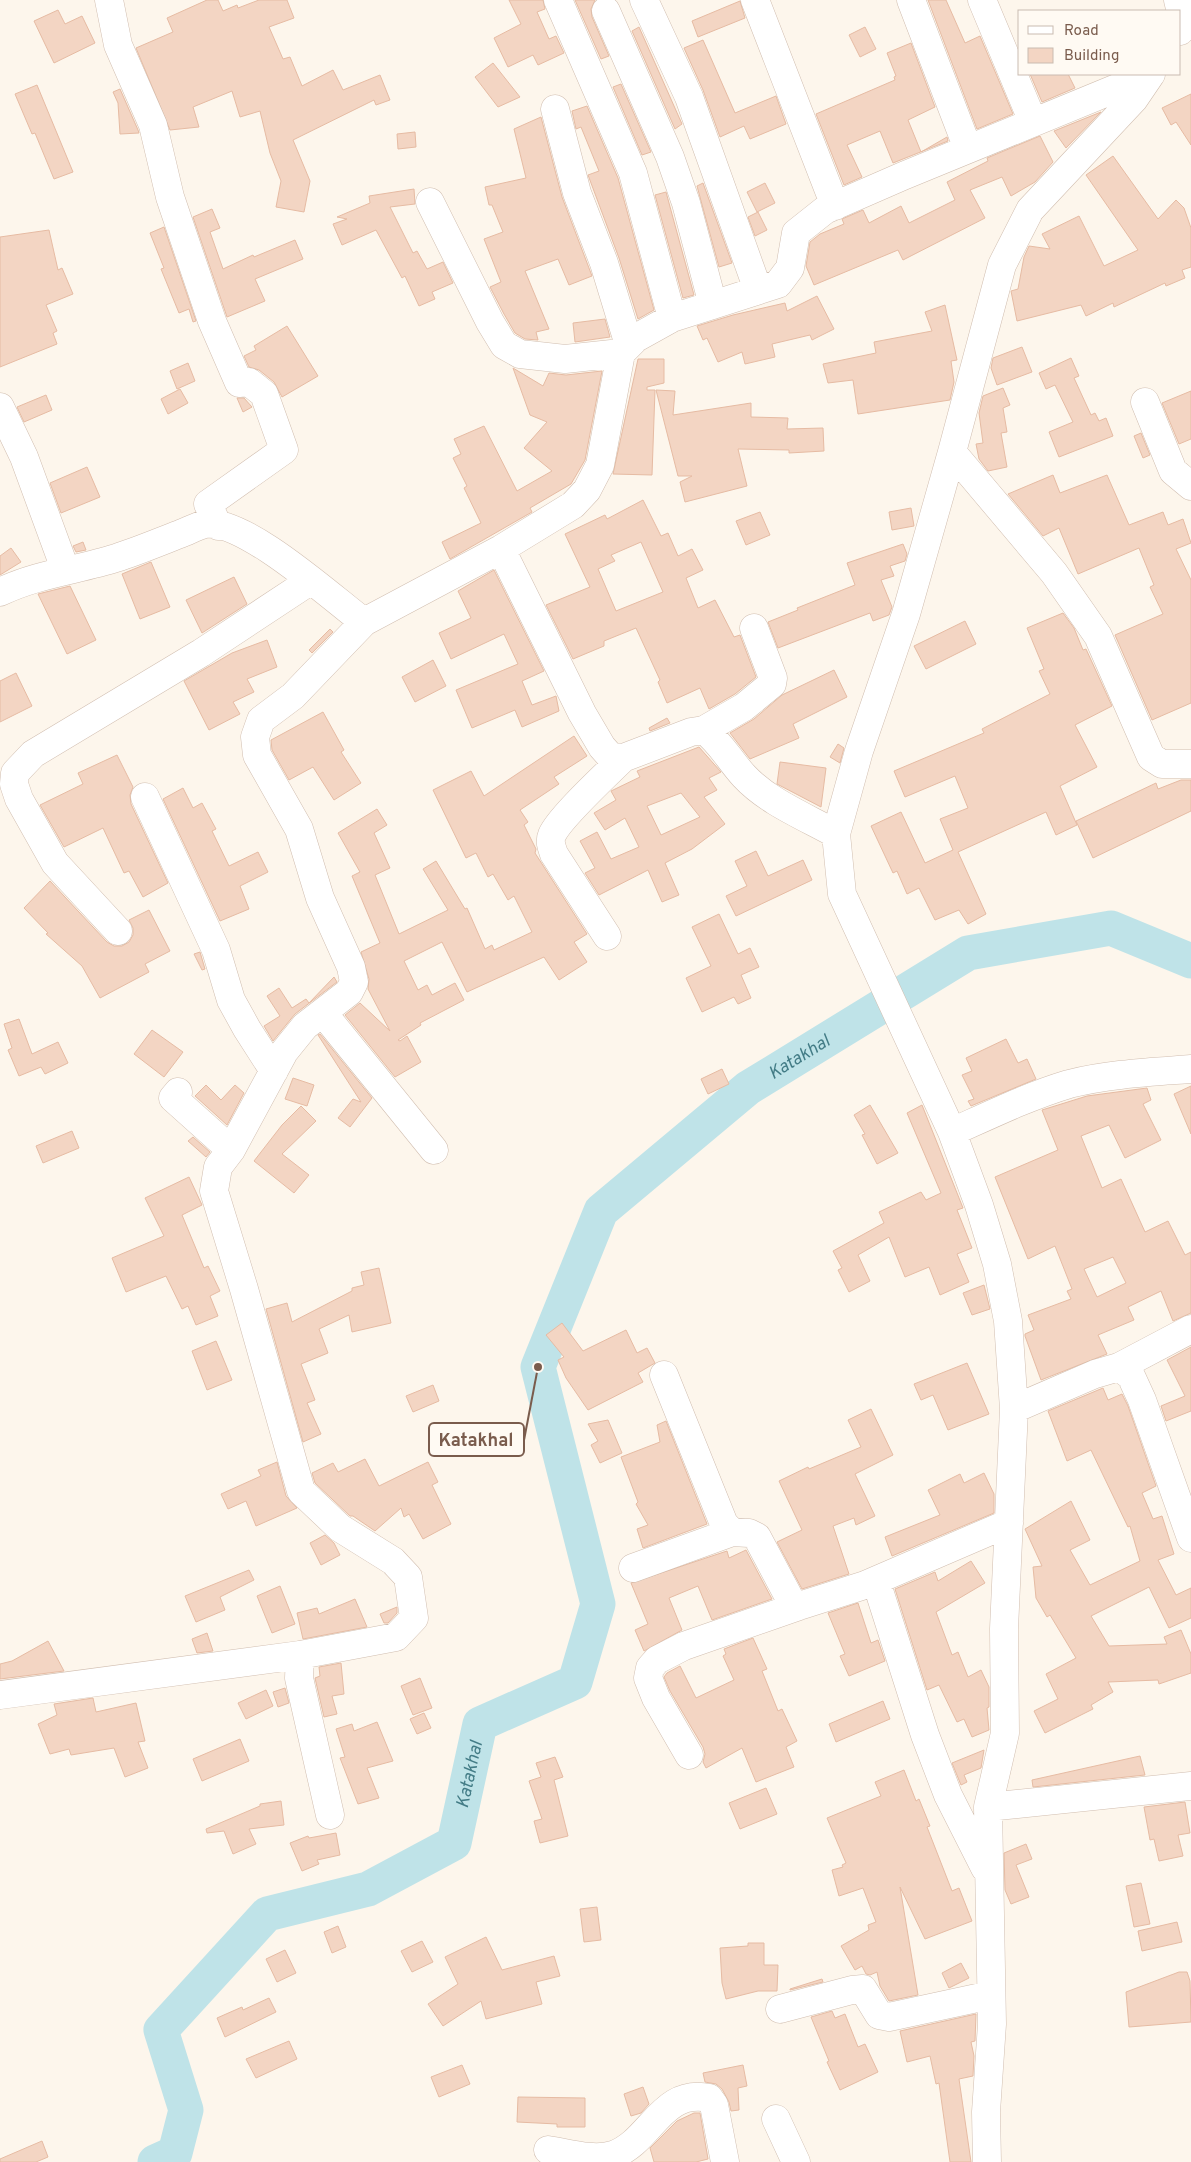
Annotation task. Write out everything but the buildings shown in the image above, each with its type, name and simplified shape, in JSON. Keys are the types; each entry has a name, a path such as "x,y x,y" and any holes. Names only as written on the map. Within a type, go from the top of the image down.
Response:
{"street":[{"path":"109,0 118,45 152,126 170,197 212,321 239,383 249,382 264,394 284,450 208,504 218,526"},
{"path":"558,0 633,173 672,318"},
{"path":"644,0 689,97 758,290"},
{"path":"755,0 835,206"},
{"path":"911,0 968,149"},
{"path":"982,0 1032,122"},
{"path":"606,11 670,157 686,203 714,305"},
{"path":"430,202 490,322 504,345 520,354 565,359 625,349 636,338 672,318 778,284 790,268 796,233 825,210 1149,75"},
{"path":"987,2162 986,2112 992,2024 988,1807 1005,1733 1004,1629 1014,1409 1008,1321 997,1264 980,1205 952,1132 842,894 836,834 859,751 906,614 1002,265 1030,210 1134,99 1150,75"},
{"path":"0,1696 300,1655 396,1637 414,1618 408,1577 393,1561 340,1528 301,1491 244,1289 214,1191 218,1167 231,1150 284,1052 306,1026 349,992 354,982 351,967 320,898 299,829 257,755 255,737 261,720 293,696 364,622 500,549 573,505 587,490 600,465 625,349 604,263 577,193 555,109"},
{"path":"1145,402 1173,471 1191,486"},
{"path":"0,407 24,457 65,569"},
{"path":"952,452 1054,573 1098,636 1151,757 1162,764 1191,764"},
{"path":"0,592 15,584 65,569 99,563 129,554 206,524 233,528 268,548 364,622"},
{"path":"500,549 582,713 602,747 610,756 623,758"},
{"path":"118,931 55,863 19,799 14,784 15,773 33,754 201,653 310,581"},
{"path":"607,936 554,854 550,842 552,835 564,819 623,758 691,732 704,730 750,703 772,684 773,678 754,628"},
{"path":"704,730 717,740 745,777 766,794 836,834"},
{"path":"145,798 216,950 231,1000 274,1071"},
{"path":"323,1013 434,1150"},
{"path":"952,1132 1025,1100 1070,1084 1147,1072 1191,1069"},
{"path":"178,1092 173,1098 231,1150"},
{"path":"1014,1409 1095,1374 1118,1367 1191,1330"},
{"path":"1118,1367 1131,1376 1142,1400 1191,1538"},
{"path":"664,1374 724,1524 732,1532"},
{"path":"689,1755 656,1698 648,1678 650,1668 657,1660 684,1646 876,1581 1009,1522"},
{"path":"633,1568 732,1532 749,1533 756,1537 791,1601 799,1606"},
{"path":"876,1581 925,1735 948,1795 988,1874"},
{"path":"300,1655 299,1678 330,1815"},
{"path":"988,1807 1191,1786"},
{"path":"780,2009 852,1990 863,1989 879,2015 889,2017 991,1995"},
{"path":"548,2150 597,2158 612,2155 625,2150 667,2107 695,2095 709,2098 714,2105 725,2162"},
{"path":"776,2119 796,2162"}],"waterway":[{"name":"Katakhal","path":"155,2162 175,2153 186,2110 161,2030 267,1914 368,1889 454,1843 480,1724 575,1682 598,1604 538,1367 601,1211 748,1088 968,953 1111,928 1191,961"}],"place":[{"name":"Katakhal","path":"538,1367"}]}
